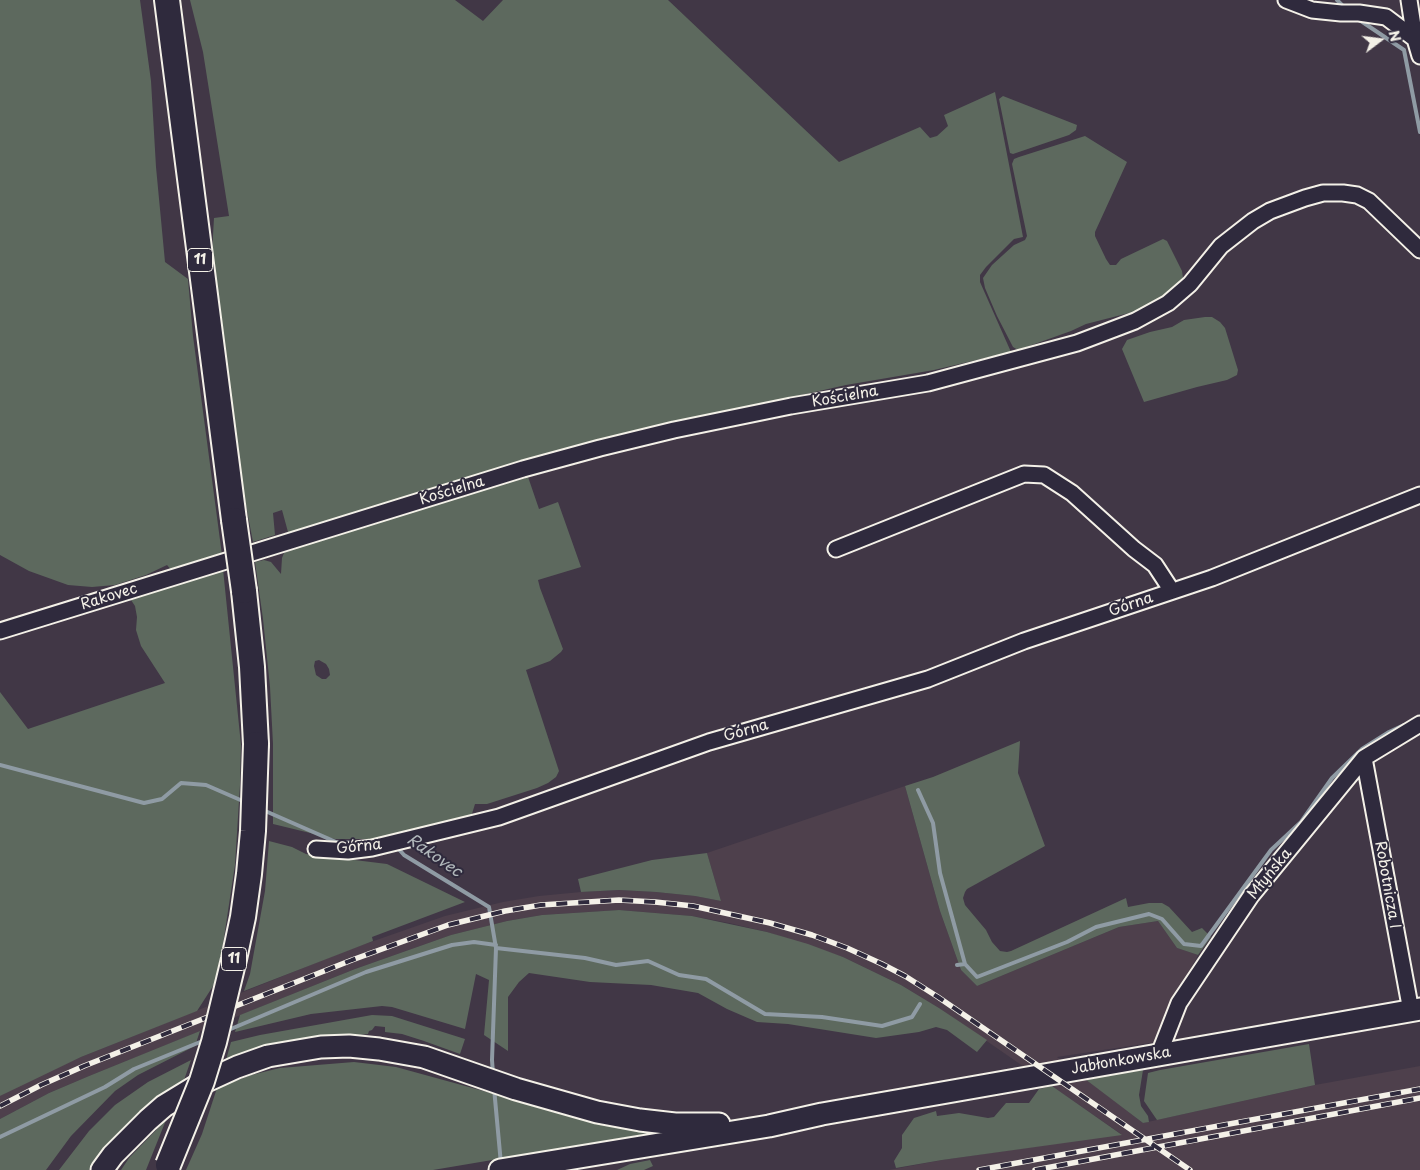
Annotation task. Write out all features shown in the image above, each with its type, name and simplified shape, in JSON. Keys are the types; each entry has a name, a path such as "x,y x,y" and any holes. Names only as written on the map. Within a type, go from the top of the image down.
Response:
{"main road":[{"name":"11","path":"166,0 244,591 252,667 256,744 251,857 243,917 218,1026 202,1081 167,1168"},
{"name":"Jabłonkowska","path":"822,1114 1415,1010"},
{"path":"102,1170 129,1138 164,1106 182,1094 218,1074 268,1056 321,1047 379,1048 424,1057 507,1086 597,1112 640,1120 675,1124 711,1125 822,1114"},
{"path":"509,1168 769,1126 822,1114"}],"street":[{"path":"1286,0 1312,10 1386,17 1415,39"},
{"path":"1409,0 1415,39 1420,56"},
{"name":"Kościelna","path":"218,564 523,469 600,448 674,430 790,406 928,383 1077,343 1135,321 1168,304 1190,284 1221,246 1253,221 1283,206 1323,193 1357,195 1369,200 1420,250"},
{"name":"Górna","path":"836,549 1024,474 1044,475 1072,493 1134,549 1155,565 1172,590"},
{"name":"Górna","path":"316,849 348,851 372,848 499,817 709,742 928,678 1024,642 1172,590 1212,578 1420,495"},
{"name":"Rakovec","path":"0,631 218,564"},
{"name":"Młyńska","path":"1159,1054 1179,1003 1251,896 1364,758 1419,725"},
{"name":"Robotnicza I","path":"1364,758 1415,1010"}],"shaded area":[{"path":"905,786 940,911 961,970 977,986 1119,927 1158,921 1177,948 1198,955 1159,1027 1156,1042 1057,1057 1143,1123 1315,1085 1420,1066 1420,1170 889,1170 942,1160 1121,1134 939,1008 901,985 843,957 767,932 729,923 692,916 619,910 542,915 507,921 451,935 355,969 89,1076 49,1093 0,1119 0,1096 40,1075 348,950 445,916 503,902 581,892 619,890 656,892 721,901 707,853"}],"green space":[{"path":"0,0 140,0 151,81 156,167 165,262 188,279 193,336 222,555 173,572 167,565 146,575 115,585 92,587 68,585 29,571 0,555"},
{"path":"190,0 455,0 483,21 503,0 668,0 839,162 920,127 930,138 937,136 948,126 944,115 995,92 1023,237 1014,239 986,267 980,275 980,282 1011,352 934,370 846,385 614,437 524,462 296,532 288,532 282,510 273,513 275,535 253,542 244,495 212,253 214,218 229,216 203,52"},
{"path":"1003,96 1077,125 1076,130 1069,135 1013,154 1010,153 999,99"},
{"path":"1085,136 1127,162 1095,232 1095,236 1110,265 1116,265 1121,259 1163,239 1167,241 1182,271 1183,278 1180,285 1142,312 1133,312 1086,324 1018,350 1013,347 997,316 985,288 983,278 992,265 1014,245 1025,240 1027,236 1012,164 1014,159 1019,157"},
{"path":"1212,317 1225,328 1238,370 1237,375 1227,380 1144,402 1122,349 1127,340 1172,327 1184,320"},
{"path":"527,474 539,509 558,502 581,567 538,580 563,649 550,661 526,670 559,771 556,777 537,788 487,804 475,804 471,817 388,839 335,839 273,824 273,744 270,687 255,562 264,560 271,562 281,574 284,553 296,546 485,489","holes":["319,660 326,664 330,675 326,679 322,679 316,675 315,661"]},
{"path":"223,569 241,745 235,865 215,983 197,1011 81,1057 0,1096 0,692 28,729 165,683 141,646 136,630 137,617 135,606 129,597"},
{"path":"1020,741 1018,773 1045,846 967,889 965,892 963,898 965,905 986,930 992,942 1000,951 1011,951 1126,898 1128,907 1149,903 1162,903 1169,907 1192,932 1202,928 1211,937 1198,955 1177,948 1158,921 1119,927 977,986 961,970 940,911 905,786 933,777"},
{"path":"269,841 292,847 306,854 387,864 465,902 372,937 373,941 244,991 250,974 265,891"},
{"path":"707,853 721,901 656,892 619,890 581,892 578,879 652,860"},
{"path":"619,910 692,916 767,932 808,944 843,957 901,985 987,1040 977,1052 947,1030 936,1027 919,1032 876,1038 788,1024 757,1022 727,1009 698,993 651,985 590,982 529,973 519,982 508,997 508,1051 484,1035 489,980 476,974 465,1029 392,1007 382,1006 311,1014 235,1032 240,1015 355,969 451,935 507,921 542,915"},
{"path":"372,1015 392,1016 465,1039 460,1054 402,1034 385,1032 385,1027 375,1026 368,1034 260,1048 226,1060 231,1042"},
{"path":"200,1031 195,1046 138,1075 115,1091 71,1136 46,1170 0,1170 0,1119 49,1093"},
{"path":"1309,1044 1315,1085 1157,1120 1144,1101 1148,1073"},
{"path":"191,1060 183,1083 150,1104 135,1118 89,1170 59,1170 89,1131 115,1105 148,1082"},
{"path":"354,1062 396,1067 614,1127 652,1133 433,1170 186,1170 202,1134 217,1088 251,1075 280,1068"},
{"path":"1143,1070 1139,1095 1141,1106 1148,1116 1149,1122 1143,1123 1085,1079"},
{"path":"1052,1086 1122,1135 896,1168 894,1161 902,1148 902,1135 914,1118 936,1111 937,1116 959,1113 988,1118 994,1117 1006,1103 1029,1103 1039,1089"},
{"path":"166,1120 146,1170 121,1170 129,1158"},
{"path":"650,1160 653,1166 644,1170 617,1170 630,1164"}],"waterway":[{"path":"1337,0 1346,9"},
{"path":"1355,17 1404,50 1420,132"},
{"path":"957,965 965,964 977,977 1067,942 1096,927 1149,914 1162,919 1184,944 1201,946 1271,850 1301,822 1332,778 1362,749 1404,725"},
{"name":"Rakovec","path":"0,765 144,803 162,799 181,783 206,785 245,802"},
{"path":"918,790 933,823 940,873 965,964"},
{"name":"Rakovec","path":"263,810 336,842 359,843"},
{"name":"Rakovec","path":"397,847 404,855 489,907 496,948 493,1074"},
{"path":"226,1031 366,972 452,945 474,942 496,945"},
{"path":"496,948 585,958 616,965 648,961 679,975 706,979 765,1014 822,1017 882,1026 912,1017 920,1004"},
{"path":"0,1137 105,1087 134,1069 205,1040"},
{"name":"Rakovec","path":"494,1088 501,1164"}],"railway":[{"path":"0,1106 84,1066 352,960 448,925 505,911 541,905 619,900 693,906 770,923 812,935 882,964 938,997 1190,1170"},
{"path":"979,1170 1420,1089"},
{"path":"1035,1170 1420,1098"}]}
